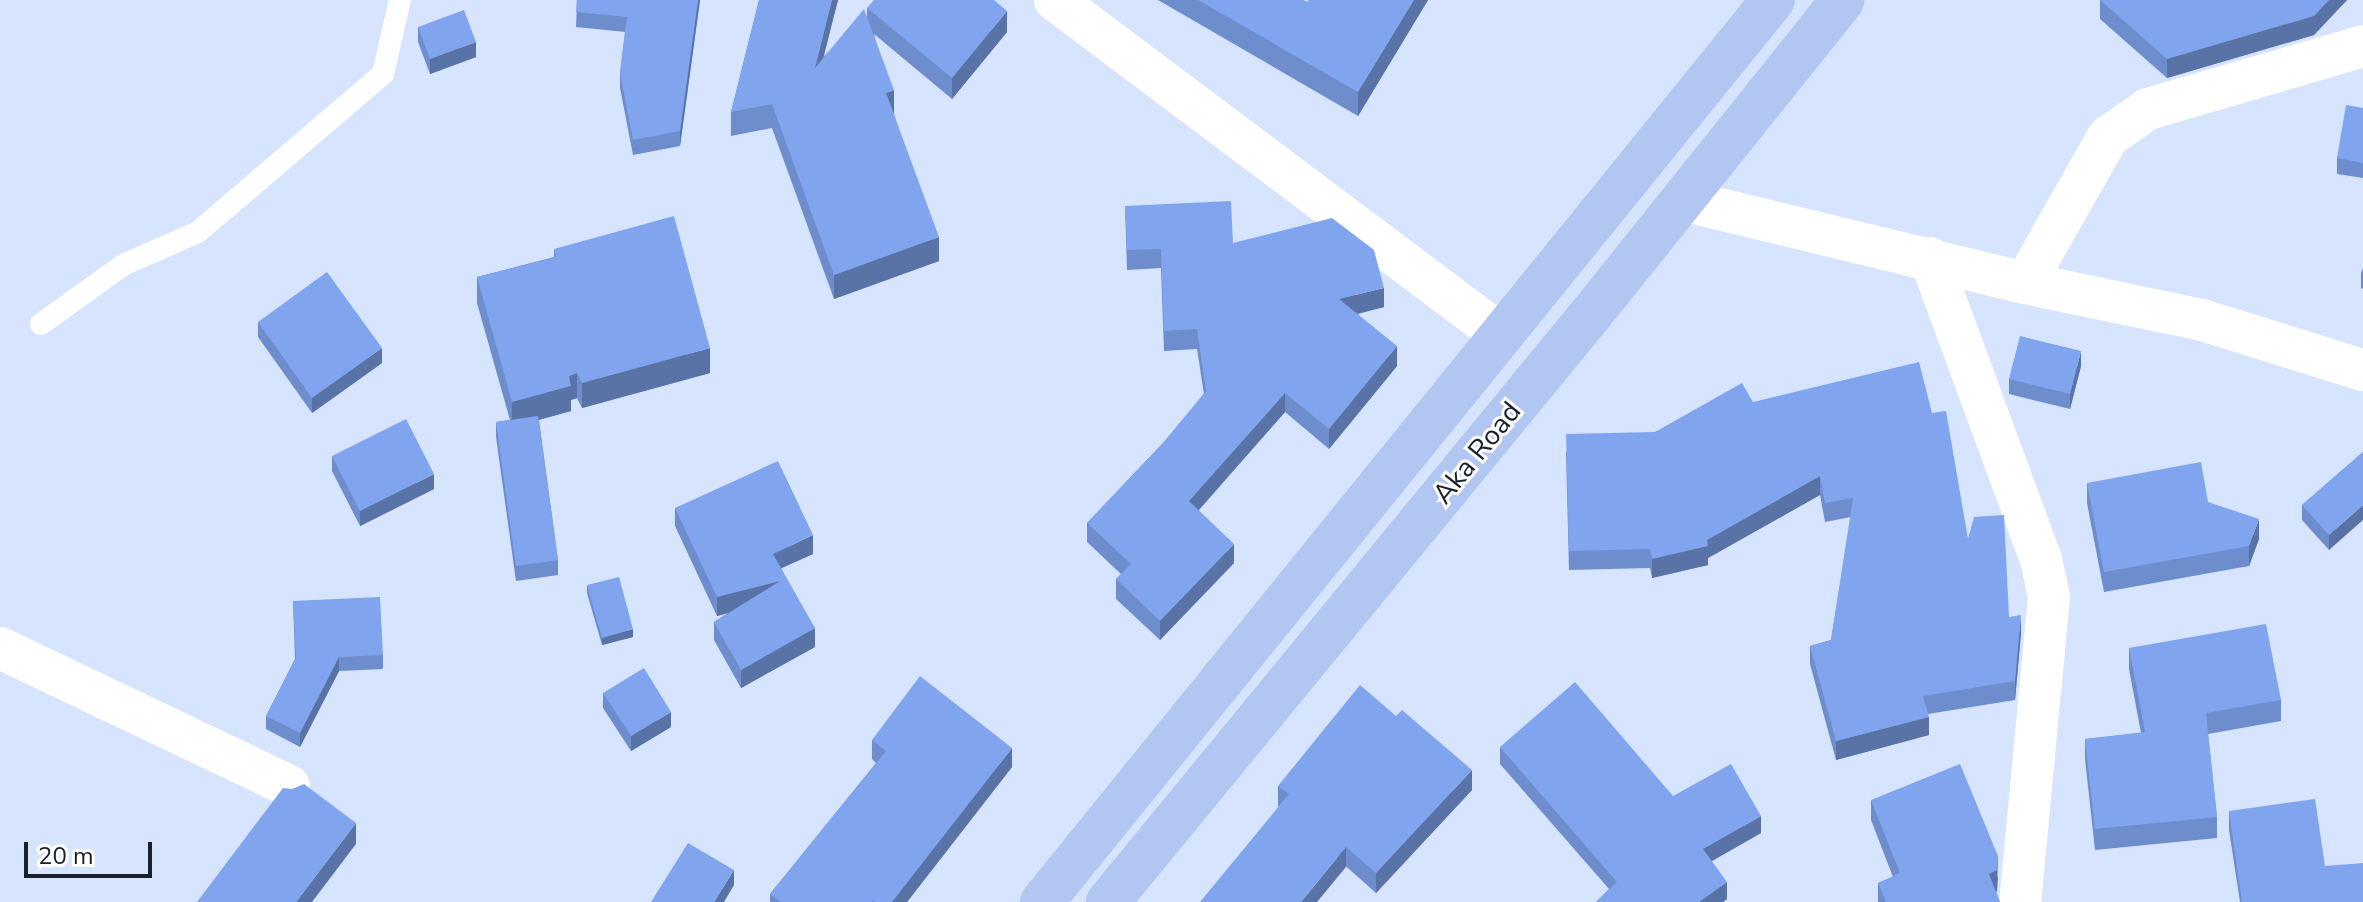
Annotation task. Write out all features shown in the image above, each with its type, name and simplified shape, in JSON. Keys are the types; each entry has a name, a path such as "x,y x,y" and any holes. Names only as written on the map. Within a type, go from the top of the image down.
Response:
{"main road":[{"name":"Aka Road","path":"1042,902 1773,0"},
{"name":"Aka Road","path":"1108,902 1843,0"}],"street":[{"path":"1055,0 1500,334"},
{"path":"2025,283 2108,137 2148,109 2363,46"},
{"path":"1682,200 2025,283 2202,320 2363,370"},
{"path":"1930,258 2041,559 2049,597 2020,902"},
{"path":"0,648 289,786"}],"lane":[{"path":"41,324 123,265 198,232 383,74 400,0"}],"building":[{"path":"577,0 698,0 680,131 633,140 620,73 627,17 576,12"},
{"path":"759,0 832,0 815,68 864,9 894,90 886,93 939,237 834,275 772,104 731,112"},
{"path":"874,0 994,0 1007,11 952,78 867,8"},
{"path":"1198,0 1307,2 1414,0 1358,92"},
{"path":"2100,0 2329,0 2314,16 2167,59"},
{"path":"464,10 476,42 430,59 418,27"},
{"path":"2346,105 2363,108 2363,163 2337,158"},
{"path":"1231,201 1233,243 1332,218 1374,250 1384,288 1339,299 1397,346 1329,429 1285,393 1189,501 1234,544 1160,621 1116,579 1131,564 1087,523 1164,442 1206,391 1197,329 1164,331 1161,249 1127,250 1125,206"},
{"path":"674,216 710,348 582,383 577,373 569,376 571,386 512,402 477,277 556,257 554,249"},
{"path":"327,272 382,348 312,398 258,322"},
{"path":"2020,336 2081,351 2070,394 2009,379"},
{"path":"1919,362 1932,413 1946,411 1968,539 1974,517 2004,515 2009,617 2021,615 2015,681 1923,696 1929,717 1836,741 1810,646 1831,640 1853,498 1825,503 1820,476 1707,540 1708,546 1652,559 1650,549 1569,551 1566,434 1655,432 1742,383 1753,402"},
{"path":"538,416 558,560 516,566 496,422"},
{"path":"406,419 434,474 360,511 332,456"},
{"path":"2363,452 2363,505 2329,535 2302,505"},
{"path":"778,461 813,535 773,554 815,628 741,670 714,622 780,581 717,597 675,508"},
{"path":"2201,462 2208,502 2259,519 2249,546 2104,572 2087,483"},
{"path":"619,577 633,629 602,638 587,585"},
{"path":"380,597 383,655 339,657 300,733 266,716 296,658 293,601"},
{"path":"2266,624 2281,700 2206,713 2217,817 2095,829 2085,739 2145,732 2129,648"},
{"path":"644,668 671,712 631,736 603,693"},
{"path":"920,676 1012,748 892,902 781,902 770,894 886,751 872,740"},
{"path":"1575,682 1673,796 1731,764 1761,816 1703,849 1727,882 1699,902 1596,902 1617,882 1500,747"},
{"path":"1360,685 1396,716 1402,710 1472,770 1376,873 1346,847 1301,902 1200,902 1289,794 1278,786"},
{"path":"1960,764 1998,856 1997,870 1989,874 2000,902 1886,902 1878,883 1900,873 1871,800"},
{"path":"304,784 356,823 296,902 197,902 283,788 292,789"},
{"path":"2315,799 2325,866 2363,863 2363,902 2242,902 2229,811"},
{"path":"688,843 734,870 714,902 651,902"}]}
